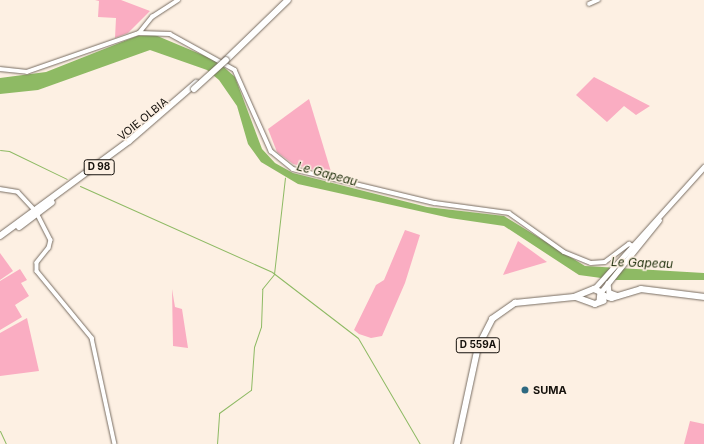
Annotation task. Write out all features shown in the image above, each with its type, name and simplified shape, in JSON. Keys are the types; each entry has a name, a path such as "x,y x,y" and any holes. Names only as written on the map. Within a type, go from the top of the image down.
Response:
{"highway":[{"name":"VOIE OLBIA","path":"225,59 283,0"},
{"name":"VOIE OLBIA","path":"0,240 128,144 193,88 288,0"},
{"name":"VOIE OLBIA","path":"0,236 111,155 193,88"}],"main road":[{"path":"621,264 704,166"},
{"path":"606,282 601,296 595,304 588,300 588,292 606,282 673,201"},
{"path":"606,282 609,292 621,295"},
{"path":"594,289 601,296 609,298 653,290"},
{"path":"601,296 653,290 704,297"},
{"name":"D 559A","path":"457,444 478,347 492,319 515,303 574,297 588,292"},
{"name":"D 559A","path":"574,297 588,300"}],"street":[{"path":"139,33 152,17 178,0"},
{"path":"589,4 598,0"},
{"path":"0,69 27,72 139,33 170,34 235,70 271,151 293,169 435,203 509,213 564,252 591,263 606,262 624,246 634,247"},
{"path":"0,189 18,192 33,208"},
{"path":"38,215 51,240 49,248 37,263 37,272 92,338 115,444"}],"shaded area":[{"path":"95,0 121,0 150,11 128,33 115,38 116,18 98,17 99,1"},
{"path":"155,35 217,61 235,77 262,149 275,163 293,173 427,207 504,216 585,266 704,273 704,280 616,280 579,275 504,226 450,218 298,184 261,162 248,144 237,106 219,80 207,70 150,50 38,90 0,94 0,78 46,72 137,36"},
{"path":"594,77 650,106 636,115 624,106 607,122 576,95"},
{"path":"309,99 332,175 293,164 277,152 268,129"},
{"path":"405,230 420,235 405,283 382,336 371,338 359,334 354,330 376,285 384,280"},
{"path":"518,241 547,262 503,275"},
{"path":"0,253 13,271 0,280"},
{"path":"20,269 27,280 21,283 29,296 15,305 22,317 0,330 0,281"},
{"path":"172,289 175,307 182,309 188,348 173,346"},
{"path":"27,318 39,371 0,376 0,333"},
{"path":"690,421 704,424 704,444 684,444"}],"waterway":[{"path":"0,150 9,151 67,179"},
{"path":"217,444 219,413 251,390 254,347 261,327 262,289 274,274 285,178"},
{"path":"80,186 272,272 358,338 420,444"},
{"path":"0,431 6,444"}],"place":[{"name":"SUMA","path":"525,390"}],"water label":[{"name":"Le Gapeau","path":"327,174"},
{"name":"Le Gapeau","path":"642,263"}]}
